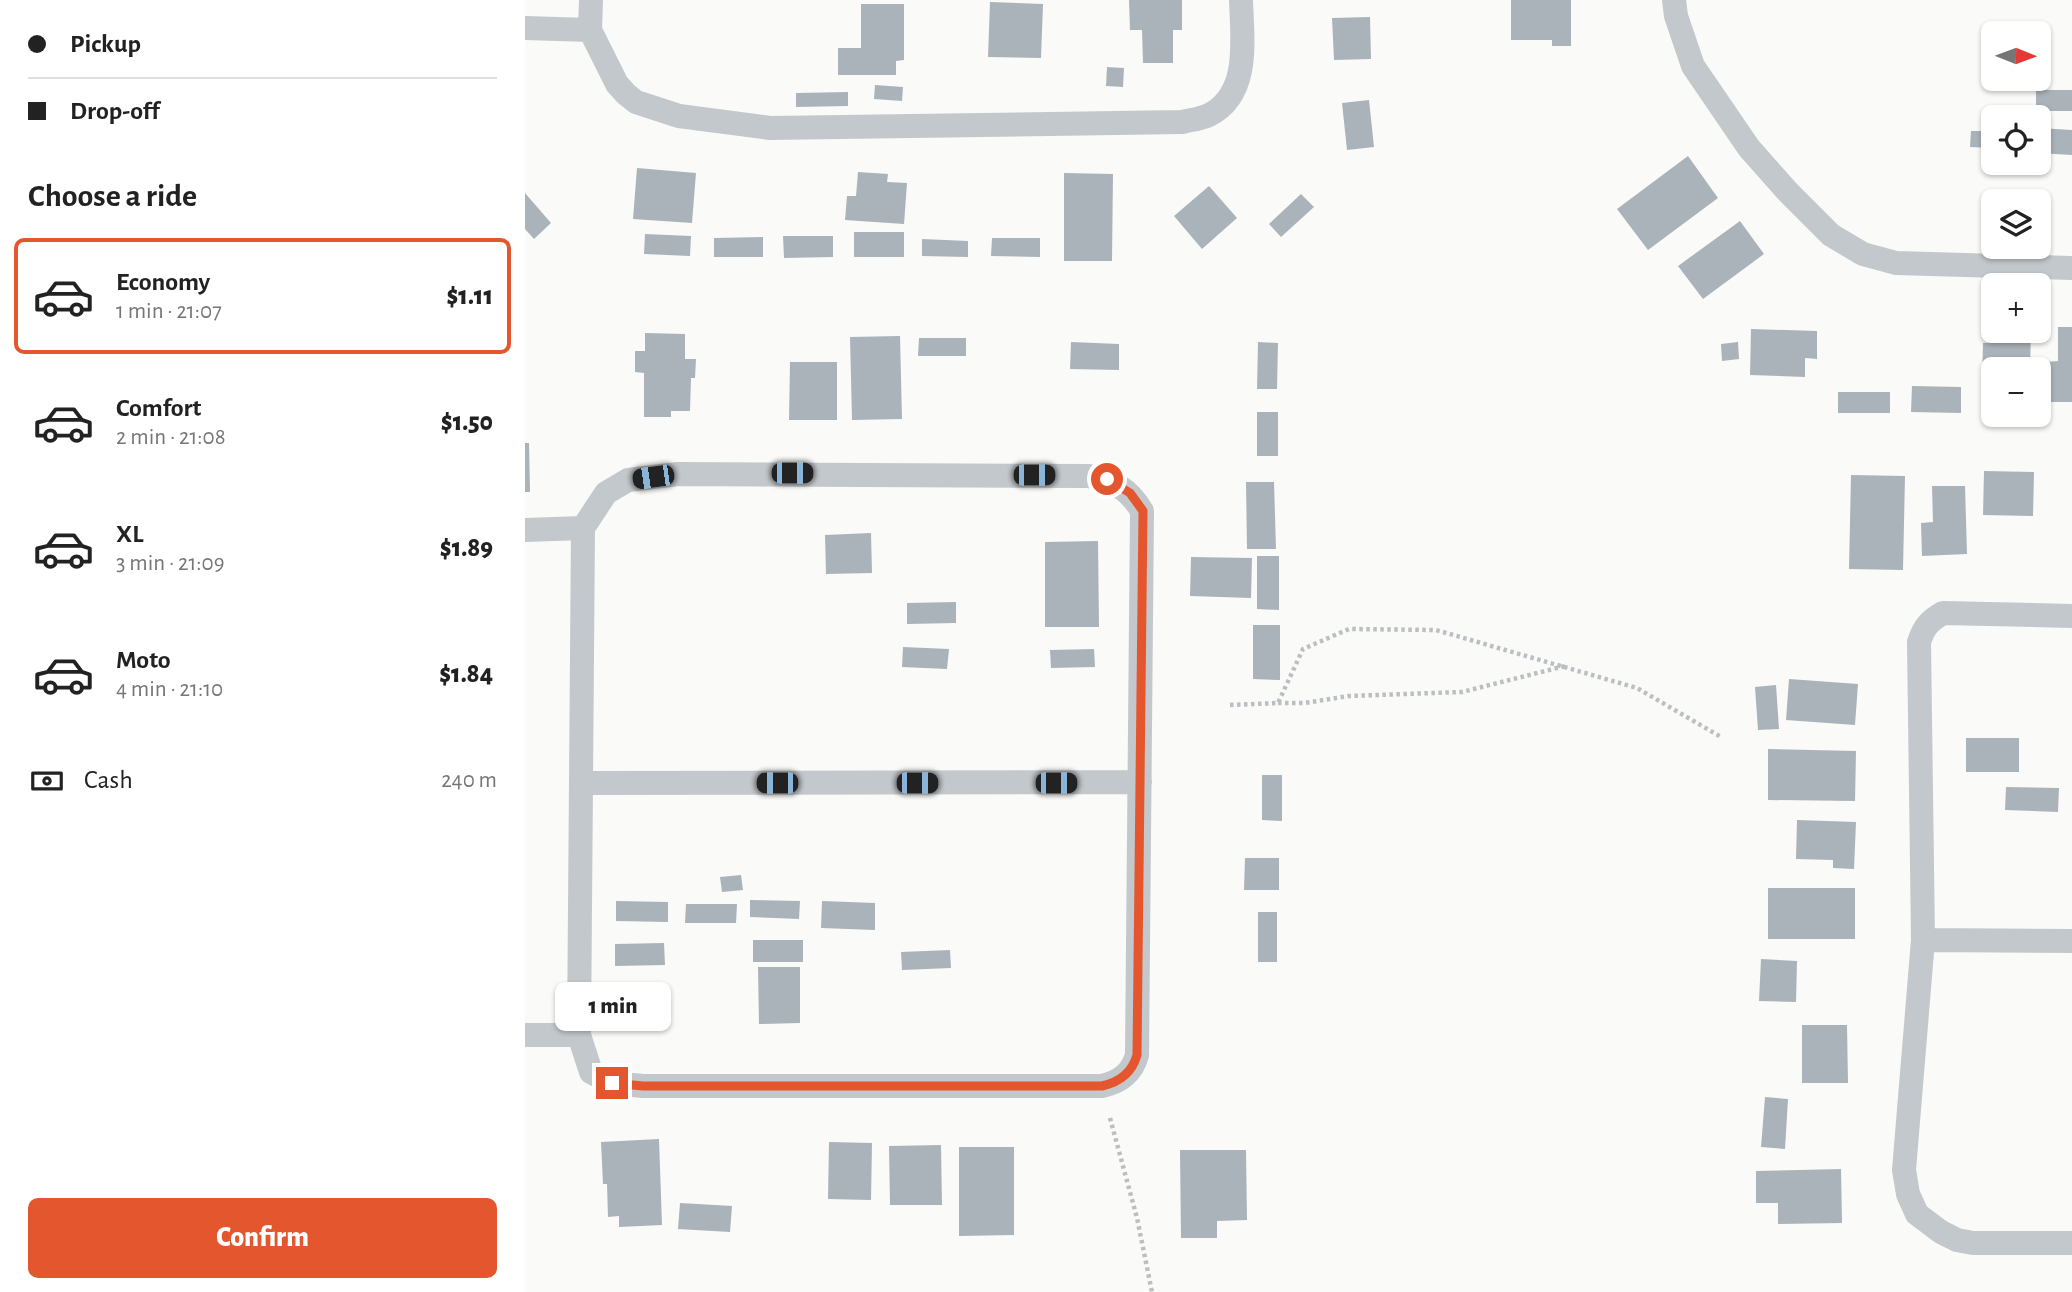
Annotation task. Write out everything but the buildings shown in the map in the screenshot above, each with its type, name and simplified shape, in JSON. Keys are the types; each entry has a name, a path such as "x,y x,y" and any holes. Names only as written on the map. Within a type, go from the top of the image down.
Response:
{"street":[{"path":"591,0 590,30 617,84 636,102 679,116 770,128 1182,122 1209,115 1226,100 1238,81 1242,62 1241,0"},
{"path":"1674,0 1676,16 1693,66 1749,148 1831,235 1863,254 1896,263 2072,268"},
{"path":"525,28 590,30"},
{"path":"678,474 1060,476 1107,479 1130,493 1143,511 1140,782 1137,1055 1127,1074 1112,1084 684,1086 612,1083 591,1072 579,1035 583,528 606,494 628,480 678,474"},
{"path":"525,530 583,528"},
{"path":"2072,616 1943,613 1929,620 1922,630 1919,642 1923,940 1904,1170 1908,1194 1917,1214 1941,1232 1965,1241 2072,1243"},
{"path":"581,783 1140,782"},
{"path":"1923,940 2072,941"},
{"path":"525,1035 579,1035"}],"path":[{"path":"1278,703 1303,649 1349,629 1436,630 1637,688 1721,737"},
{"path":"1230,705 1305,703 1349,696 1462,692 1566,666"},
{"path":"1110,1118 1137,1218 1152,1292"}],"route":[{"path":"612,1083 643,1086 1102,1086 1112,1084 1127,1074 1137,1055 1143,511 1130,493 1107,479"}]}
